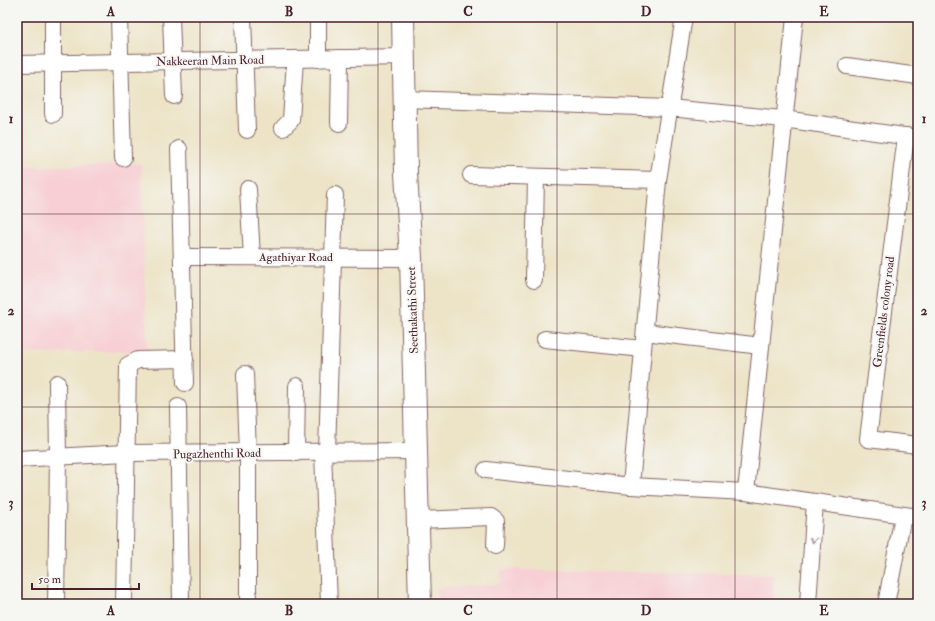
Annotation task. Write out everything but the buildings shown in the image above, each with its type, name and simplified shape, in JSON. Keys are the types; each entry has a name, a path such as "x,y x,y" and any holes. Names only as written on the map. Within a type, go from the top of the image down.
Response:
{"street":[{"path":"53,17 53,114"},
{"path":"119,17 123,158"},
{"path":"171,17 174,96"},
{"path":"243,17 247,130"},
{"path":"318,17 318,59"},
{"name":"Seethakathi Street","path":"403,17 406,173 411,258 418,451 420,604"},
{"path":"631,486 658,180 684,17"},
{"path":"746,492 783,119 795,17"},
{"name":"Nakkeeran Main Road","path":"17,64 404,57"},
{"path":"339,123 340,58"},
{"path":"283,128 291,120 295,60"},
{"path":"847,66 918,76"},
{"path":"404,99 669,108 783,119 912,137"},
{"name":"Greenfields colony road","path":"912,137 868,438 918,445"},
{"path":"179,149 185,383"},
{"path":"471,175 536,178 658,180"},
{"path":"534,280 536,178"},
{"path":"248,189 252,257"},
{"path":"329,604 325,452 335,196"},
{"name":"Agathiyar Road","path":"182,257 411,258"},
{"path":"645,332 761,346"},
{"path":"545,339 643,349"},
{"path":"124,604 128,365 138,360 185,359"},
{"path":"245,374 248,453 248,604"},
{"path":"56,604 58,457 57,383"},
{"path":"296,453 297,386"},
{"path":"178,407 181,604"},
{"name":"Pugazhenthi Road","path":"17,459 126,453 178,454 418,451"},
{"path":"486,470 631,486 746,492 910,516 886,604"},
{"path":"808,604 816,502"},
{"path":"419,520 491,517 496,521 495,546"}],"shaded area":[{"path":"141,164 147,351 17,354 17,167"},
{"path":"501,569 774,575 773,604 437,604 437,588 500,584"}]}
